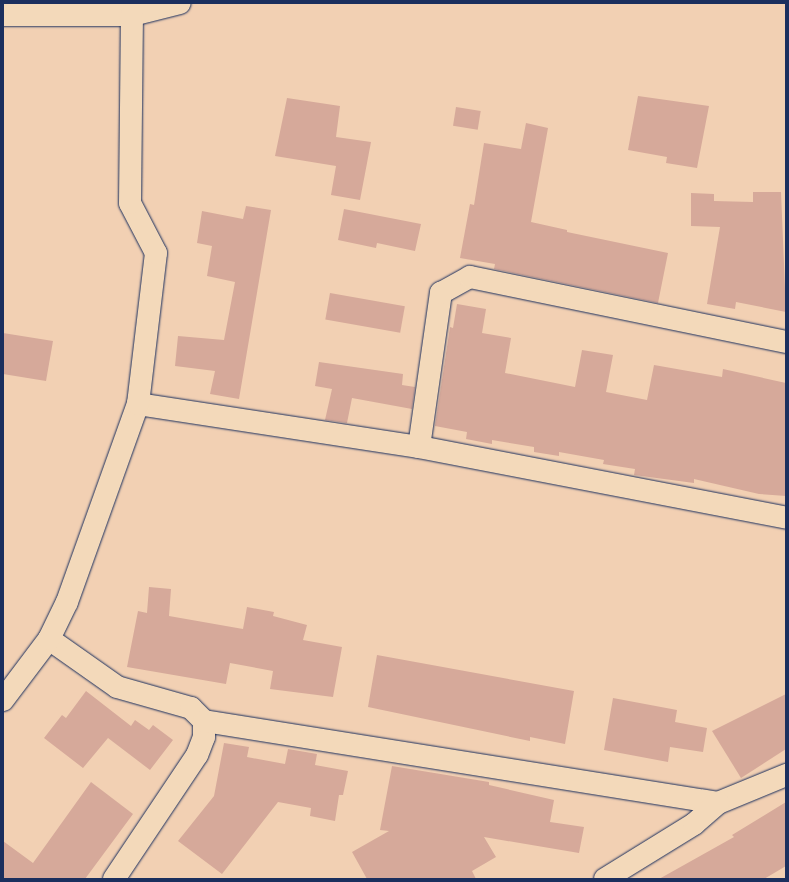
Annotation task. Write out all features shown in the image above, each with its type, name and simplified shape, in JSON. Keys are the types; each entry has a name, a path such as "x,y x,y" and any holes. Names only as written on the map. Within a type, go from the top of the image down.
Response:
{"street":[{"path":"3,15 132,15 180,3"},
{"path":"3,700 49,639 67,602 138,404 156,253 130,203 132,15"},
{"path":"418,448 441,293 470,277 786,342"},
{"path":"138,404 418,448 786,518"},
{"path":"49,639 117,687 191,708 204,721 718,803"},
{"path":"114,879 197,755 204,737 204,721"},
{"path":"605,879 694,824 718,803 786,775"}],"building":[{"path":"638,96 709,106 697,168 666,163 667,157 628,150"},
{"path":"287,98 340,106 336,137 371,142 360,200 331,195 336,166 275,156"},
{"path":"456,107 481,111 478,130 453,126"},
{"path":"526,123 548,128 531,222 567,230 567,232 668,253 658,303 494,269 495,264 460,258 470,204 474,205 484,143 521,149"},
{"path":"753,192 781,192 786,312 736,302 735,309 707,304 720,227 691,226 691,193 714,194 714,201 753,202"},
{"path":"246,206 271,210 239,399 210,394 215,371 175,366 178,336 224,340 235,282 207,276 212,246 197,243 202,211 243,219"},
{"path":"344,209 421,224 415,251 377,243 376,248 338,240"},
{"path":"330,293 405,306 400,333 325,320"},
{"path":"457,304 486,309 482,333 511,338 505,373 575,387 582,350 613,355 606,392 647,400 654,365 722,377 723,369 786,383 786,496 759,494 694,479 694,483 634,475 635,469 603,464 604,460 559,452 559,456 534,452 534,447 492,440 492,444 466,439 467,432 435,426 450,327 453,328"},
{"path":"3,333 53,341 46,381 3,374"},
{"path":"319,362 403,374 402,385 415,387 412,409 352,398 347,423 325,420 332,389 315,386"},
{"path":"149,587 171,589 169,616 243,629 247,607 274,612 273,616 307,625 303,640 342,647 333,697 270,689 273,671 230,663 226,684 127,667 138,611 147,613"},
{"path":"377,655 574,691 565,744 530,737 530,741 368,707"},
{"path":"86,691 131,726 135,720 149,730 153,725 173,740 150,770 108,738 83,768 44,738 62,715 66,718"},
{"path":"786,694 786,749 741,778 712,731"},
{"path":"613,698 677,710 675,722 707,728 703,752 670,747 668,762 604,750"},
{"path":"224,743 249,747 247,757 285,764 288,749 317,754 315,765 348,771 343,795 339,795 335,821 310,816 311,808 278,802 222,874 178,841 214,796"},
{"path":"392,766 489,782 489,785 554,800 550,822 584,827 579,853 484,837 496,857 472,871 476,879 367,879 352,852 389,831 380,830"},
{"path":"91,782 133,814 85,879 3,879 3,841 33,863"},
{"path":"786,802 786,866 764,879 659,879 734,837 732,835"}]}
